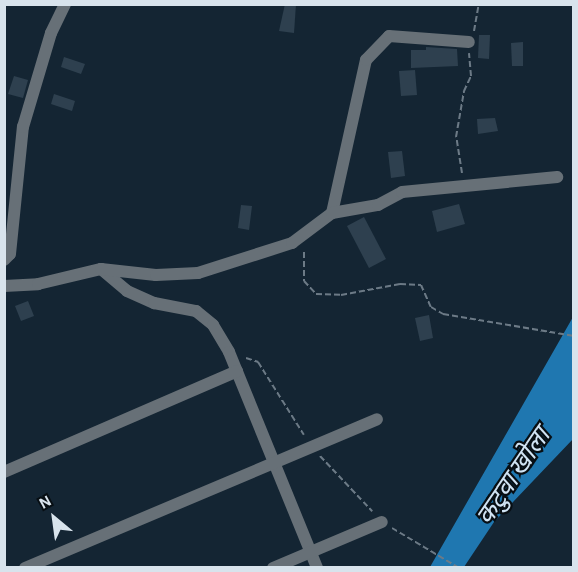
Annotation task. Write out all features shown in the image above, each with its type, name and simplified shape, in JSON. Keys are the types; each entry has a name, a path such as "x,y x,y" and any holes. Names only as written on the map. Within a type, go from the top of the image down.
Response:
{"street":[{"path":"4,260 10,254 23,127 51,33 65,4"},
{"path":"332,213 366,60 389,36 470,42"},
{"path":"4,286 38,284 101,268 156,275 198,273 292,243 332,213 378,206 402,192 557,177"},
{"path":"101,268 127,291 154,303 196,310 213,325 229,352 317,567"},
{"path":"4,472 237,371"},
{"path":"25,567 377,419"},
{"path":"273,567 382,522"}],"path":[{"path":"465,186 456,137 464,91 471,76 470,42 479,18 479,4"},
{"path":"292,243 304,251 304,281 316,294 341,295 400,284 421,285 431,307 443,314 573,336"},
{"path":"229,352 258,362 311,447 382,522 459,567"}],"water":[{"name":"कटुवा खोला","path":"573,317 573,439 494,522 464,567 430,567"}],"building":[{"path":"285,4 296,4 294,33 279,31"},
{"path":"479,35 490,35 489,59 478,58"},
{"path":"523,42 523,66 512,66 511,43"},
{"path":"426,47 457,49 458,66 411,68 411,50 426,50"},
{"path":"64,57 85,64 81,74 61,67"},
{"path":"415,70 417,95 401,96 399,71"},
{"path":"14,76 28,80 23,98 8,94"},
{"path":"54,94 75,101 72,111 51,104"},
{"path":"495,118 498,131 478,134 477,119"},
{"path":"402,151 405,176 391,178 388,152"},
{"path":"459,204 465,224 437,232 432,211"},
{"path":"241,205 252,206 249,230 238,228"},
{"path":"364,217 386,259 369,268 347,226"},
{"path":"28,301 34,316 21,321 15,306"},
{"path":"429,315 433,338 420,341 415,318"}]}
